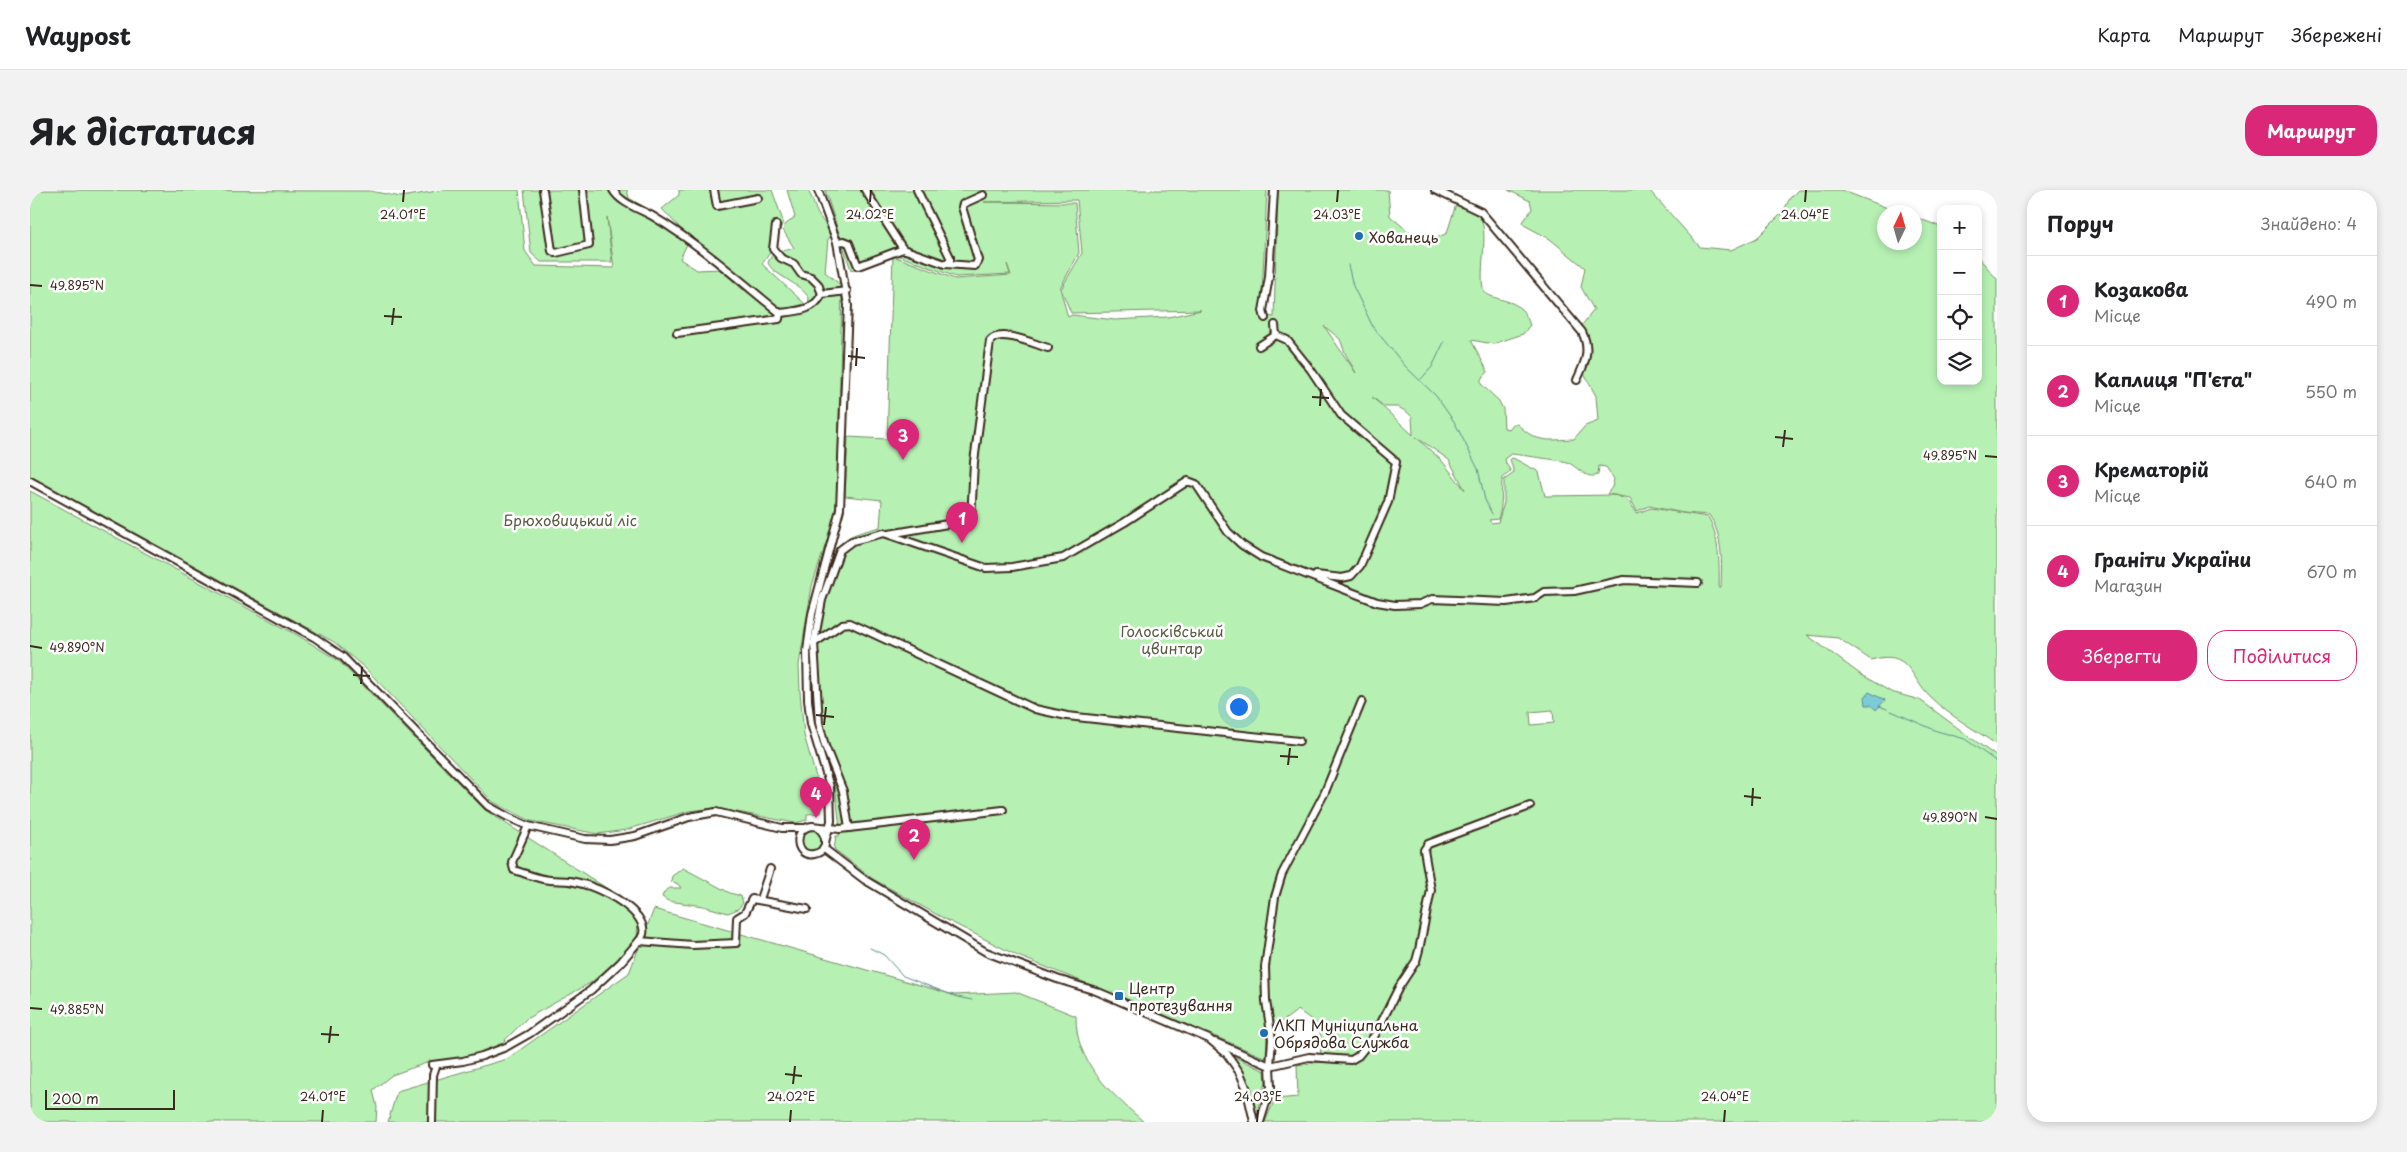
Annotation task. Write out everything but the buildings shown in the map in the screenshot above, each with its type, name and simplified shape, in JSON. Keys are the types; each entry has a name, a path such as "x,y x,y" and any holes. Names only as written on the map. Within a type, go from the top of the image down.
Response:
{"street":[{"path":"543,190 552,251 556,253 589,246 583,190"},
{"path":"614,190 617,197 686,238 780,313 802,310 818,303 822,294 818,284 811,277 801,274 794,264 781,258 773,249 776,225"},
{"path":"714,190 717,206 758,198"},
{"path":"782,828 793,835 798,844 808,854 817,853 824,845 829,828 830,787 811,724 808,700 807,651 812,614 840,509 848,305 837,242 818,190"},
{"path":"865,190 903,249 945,264 972,267 977,264 962,207 963,204 983,195"},
{"path":"917,190 950,257 950,261 945,264"},
{"path":"1265,318 1264,309 1269,275 1274,190"},
{"path":"1435,190 1481,212 1582,332 1586,341 1588,355 1577,380"},
{"path":"837,242 844,241 848,243 858,266 903,249"},
{"path":"822,294 847,291"},
{"path":"677,333 779,319 780,313"},
{"path":"1275,325 1276,335"},
{"path":"849,828 843,791 825,746 819,723 814,643 822,600 840,550 852,541 879,534 971,520 974,462 990,341 996,336 1007,335 1048,348"},
{"path":"1259,346 1276,335"},
{"path":"1276,335 1287,340 1311,370 1341,416 1396,462 1388,502 1356,572 1342,578 1300,572"},
{"path":"30,481 314,637 343,656 488,806 528,826 585,839 610,840 635,836 689,817 716,812 782,828 849,828 1003,810"},
{"path":"888,534 986,568 1012,567 1063,558 1161,500 1184,483 1192,482 1196,484 1228,532 1242,545 1261,557 1362,597 1395,605 1420,604 1432,600 1506,602 1525,600 1535,598 1544,592 1574,591 1624,580 1698,583"},
{"path":"814,643 842,624 850,623 1044,711 1067,716 1299,741"},
{"path":"1260,1122 1271,1087 1272,1039 1266,1001 1265,967 1275,897 1282,874 1325,792 1362,701"},
{"path":"817,827 824,834 824,845 865,880 986,952 1057,979 1096,991 1270,1066 1309,1057 1351,1060 1358,1056 1379,1028 1399,987 1416,961 1431,890 1424,850 1428,844 1530,806"},
{"path":"432,1122 434,1066 482,1056 506,1048 529,1034 591,990 620,963 644,936 644,930 636,915 624,903 571,881 546,880 514,870 512,862 528,826"},
{"path":"798,844 798,835 804,828"},
{"path":"760,899 770,869"},
{"path":"639,941 693,945 736,943 737,918 745,913 752,899 807,908"},
{"path":"1209,1039 1227,1054 1240,1074 1246,1087 1254,1122"}],"green space":[{"name":"Брюховицький ліс","path":"30,190 370,191 401,197 443,190 519,190 525,251 536,266 614,268 607,217 612,262 541,262 531,253 524,190 627,190 629,198 648,209 687,244 680,259 697,270 721,269 743,290 751,288 699,248 662,209 679,195 679,190 772,190 783,221 774,247 762,264 805,304 788,308 808,306 809,298 800,288 775,271 768,263 770,258 779,251 794,248 783,230 785,225 795,217 787,190 807,190 819,215 832,235 828,239 825,272 842,286 837,509 812,586 799,665 804,735 824,798 821,813 807,814 807,820 795,823 716,808 689,811 626,830 598,834 531,821 493,802 366,669 334,642 30,476"},
{"name":"Голосківський цвинтар","path":"825,190 1267,190 1261,315 1274,317 1278,190 1388,190 1390,216 1408,231 1429,242 1447,233 1456,204 1475,211 1480,217 1483,226 1482,283 1484,292 1518,306 1525,313 1530,325 1523,334 1493,344 1471,340 1488,372 1481,379 1481,384 1499,401 1503,409 1504,428 1509,429 1513,424 1517,424 1537,438 1557,440 1574,439 1585,426 1598,421 1596,396 1583,372 1586,358 1582,325 1594,310 1581,287 1585,268 1550,239 1524,225 1523,222 1532,209 1530,201 1508,190 1649,190 1700,247 1731,250 1757,238 1783,212 1790,198 1798,190 1841,190 1880,205 1877,205 1877,250 1922,250 1922,220 1937,225 1937,385 1982,385 1982,262 1997,279 1997,745 1937,704 1902,661 1884,657 1871,660 1838,638 1807,635 1860,674 1891,692 1920,700 1997,757 1997,1122 1265,1122 1275,1099 1298,1097 1297,1065 1321,1062 1320,1026 1298,1010 1267,1033 1266,1058 1018,956 943,918 873,879 834,849 836,836 839,836 840,829 835,784 813,723 810,649 831,559 835,551 840,544 851,536 880,527 882,500 845,496 848,437 887,439 893,256 955,279 1011,275 1007,264 1010,274 956,277 894,254 851,270","holes":["1077,200 1082,253 1061,289 1071,313 1201,310 1168,317 1115,320 1072,315 1068,317 1060,288 1079,253 1075,203 984,202","1324,326 1340,339 1356,373","1372,397 1385,407 1398,407 1407,412 1412,417 1413,435","1416,437 1449,460 1465,490 1442,461","1511,454 1567,462 1590,476 1598,475 1599,466 1606,467 1614,479 1612,487 1607,494 1613,495 1545,496 1539,472 1513,458 1510,459 1514,473 1504,480 1504,503 1498,522 1492,523 1489,520 1498,519 1500,514 1502,479 1511,471 1506,464 1505,458","1617,496 1630,498 1637,511 1649,506 1683,513 1709,515 1714,523 1719,540 1721,587 1719,587 1717,541 1708,517 1651,508 1637,513 1628,500","1553,710 1554,723 1531,725 1530,712"]},
{"path":"30,491 299,636 339,661 485,810 628,902 638,919 637,939 627,951 592,982 526,1019 495,1050 446,1063 429,1062 392,1075 373,1090 377,1107 376,1122 30,1122"},
{"path":"809,826 824,834 821,850 804,852 798,835"},
{"path":"683,868 730,893 741,896 743,903 738,909 728,913 703,906 668,901 662,897 664,892 670,888 681,888 678,884 671,881 672,876"},
{"path":"654,909 954,995 1016,992 1076,1016 1077,1033 1088,1063 1119,1100 1144,1122 388,1122 397,1091 507,1059 629,973"},
{"path":"1233,1056 1265,1071 1266,1082 1256,1114 1249,1084"}],"water":[{"path":"1869,692 1885,700 1876,710 1871,705 1866,705 1865,697"}],"waterway":[{"path":"1348,265 1353,286 1373,327 1406,367 1436,396 1455,423 1478,469 1485,500 1492,514"},
{"path":"1421,379 1432,367 1444,342"},
{"path":"1879,706 1887,709"},
{"path":"1891,711 1937,731 1965,739 1997,762"},
{"path":"870,948 884,955 903,976 957,997 972,1000"}],"place":[{"name":"Хованець","path":"1359,236"},
{"name":"Крематорій","path":"903,460"},
{"name":"Козакова","path":"962,543"},
{"name":"Граніти України","path":"816,818"},
{"name":"Каплиця \"П'єта\"","path":"914,860"},
{"name":"Центр протезування","path":"1119,996"},
{"name":"ЛКП Муніципальна Обрядова Служба","path":"1264,1033"}]}
